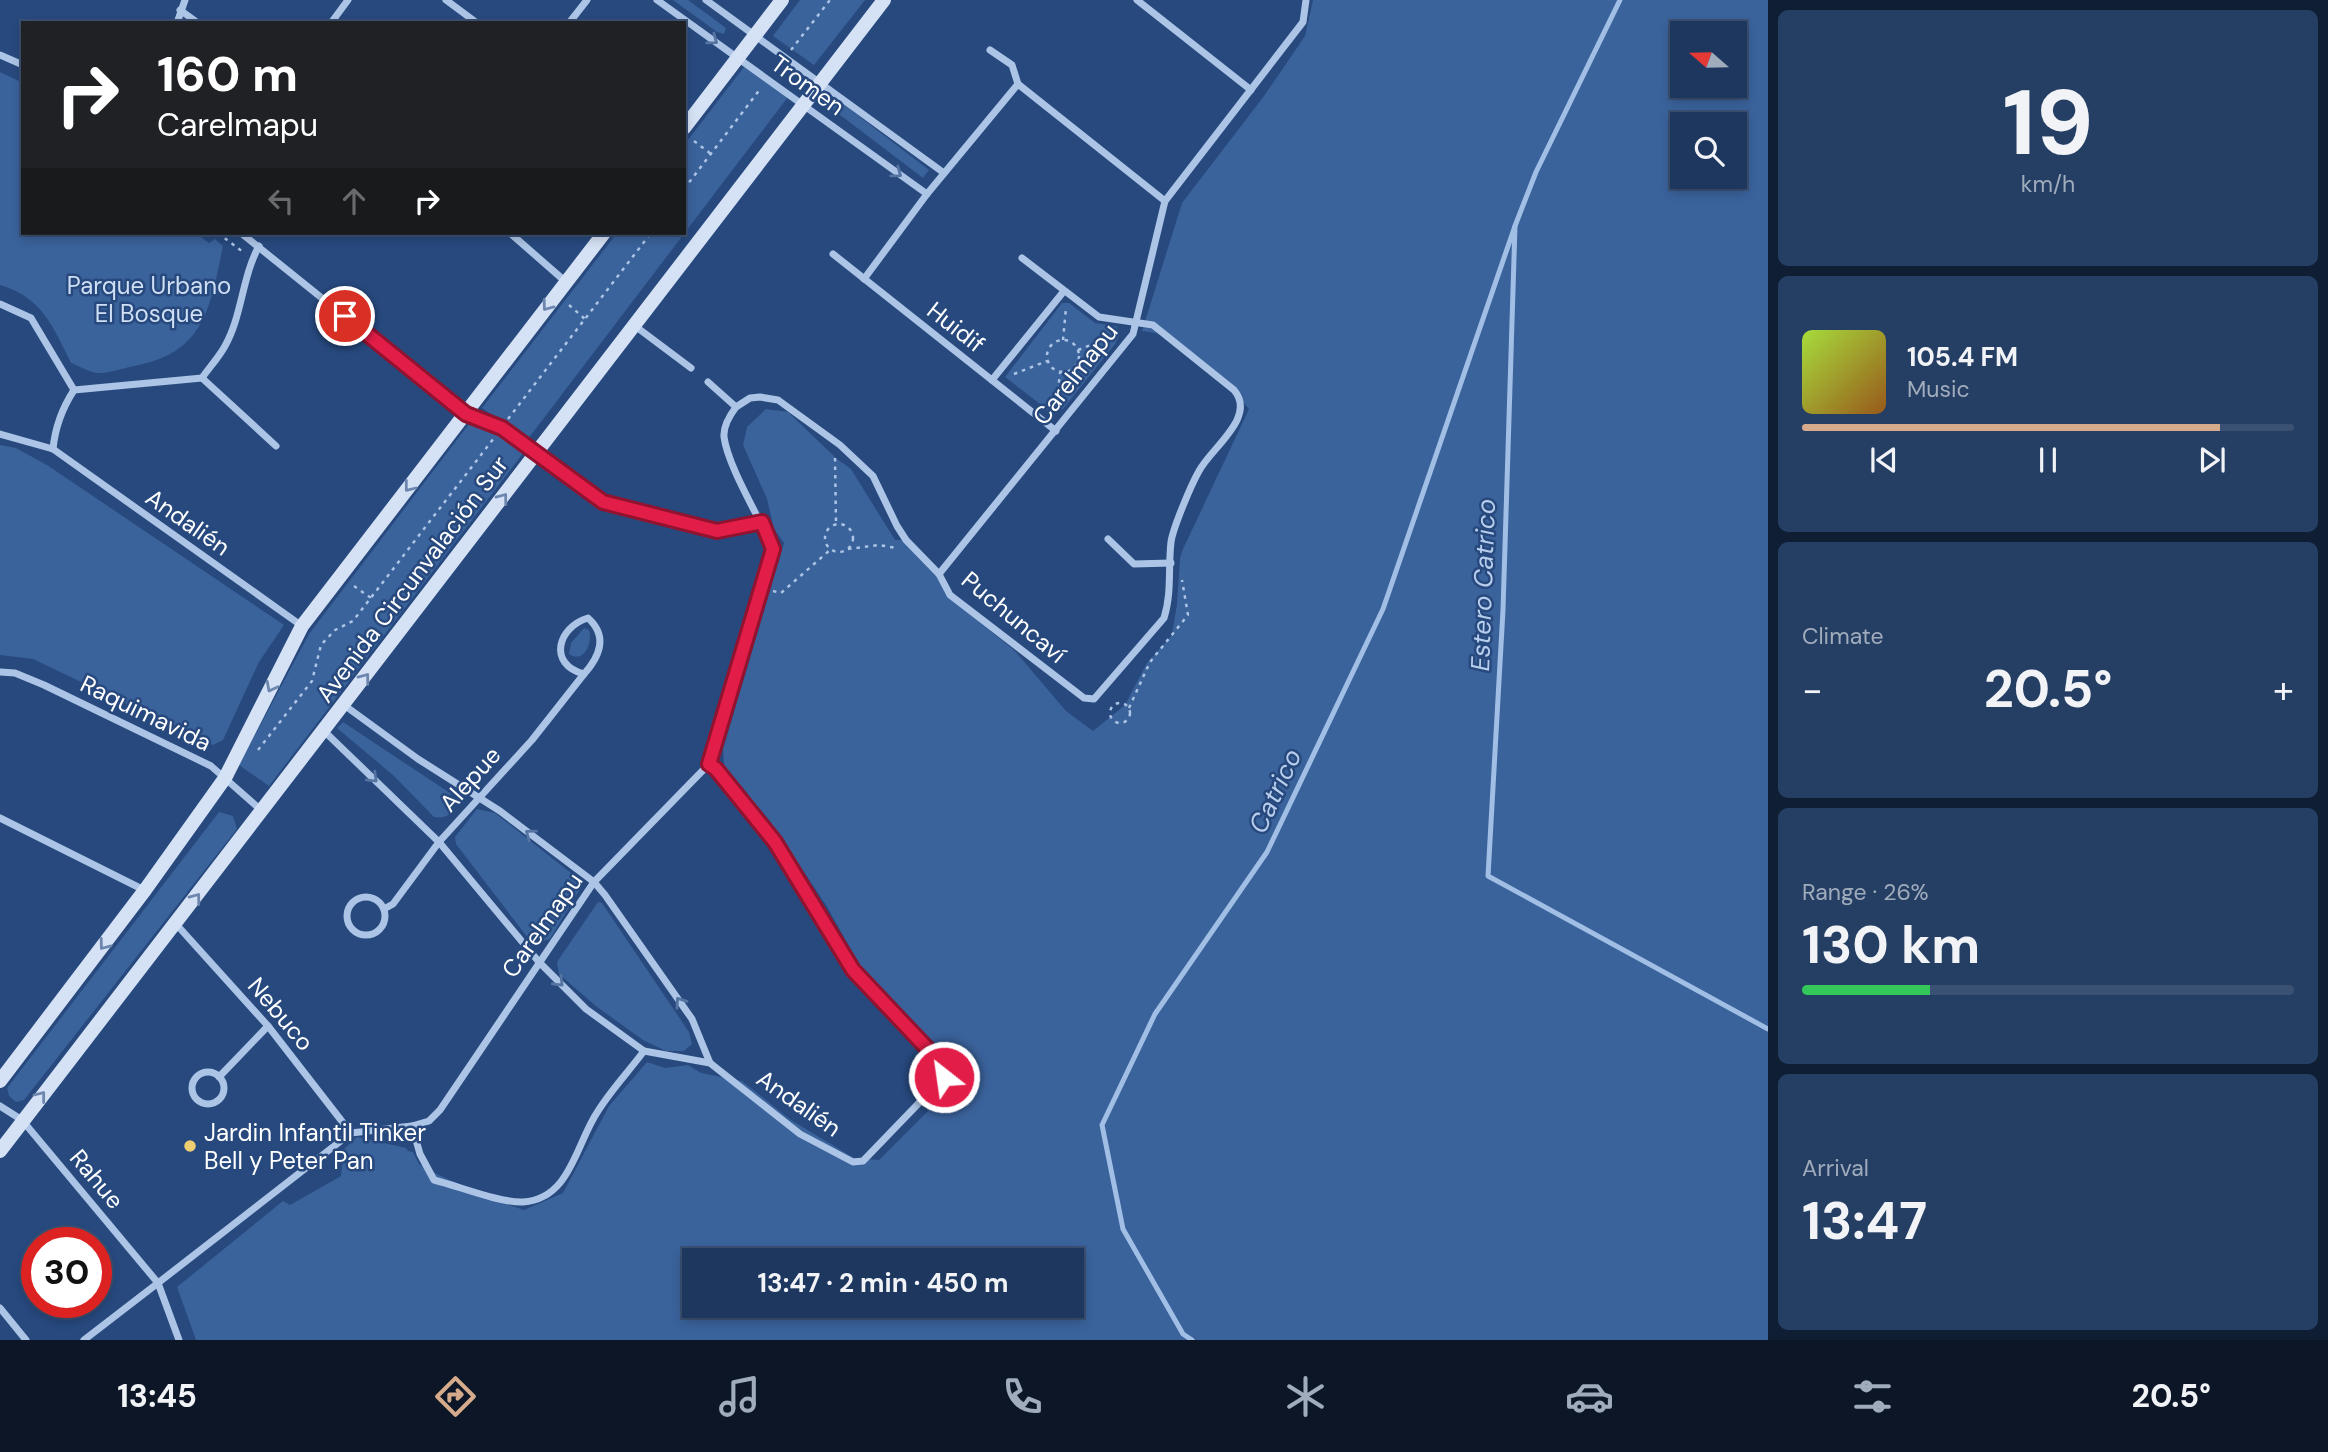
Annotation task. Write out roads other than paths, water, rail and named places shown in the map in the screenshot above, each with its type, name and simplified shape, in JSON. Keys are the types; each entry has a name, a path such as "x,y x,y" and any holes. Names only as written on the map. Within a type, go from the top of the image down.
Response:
{"main road":[{"path":"686,125 782,0"},
{"name":"Avenida Circunvalación Sur","path":"0,1151 884,0"},
{"name":"Avenida Circunvalación Sur","path":"0,1081 145,890 225,778 302,626 602,235"}],"street":[{"path":"177,21 185,0"},
{"path":"332,21 348,0"},
{"path":"446,0 474,21"},
{"path":"571,21 587,0"},
{"name":"Tromen","path":"657,0 668,3 738,58 927,194"},
{"name":"Tromen","path":"706,0 944,173"},
{"path":"1137,0 1251,90"},
{"name":"Carelmapu","path":"939,574 1133,334 1165,201 1303,22 1306,0"},
{"path":"180,10 195,21"},
{"path":"990,50 1012,65 1018,84 1165,201"},
{"path":"0,55 21,64"},
{"path":"864,279 927,194 1018,84"},
{"path":"244,235 466,414 502,428 603,502 717,531 762,522"},
{"path":"512,235 566,282"},
{"path":"202,378 225,345 240,307 252,259 259,246"},
{"name":"Huidif","path":"833,254 1056,430"},
{"path":"1022,258 1099,317 1153,325 1234,390 1241,402 1239,417 1199,471 1171,540 1171,563 1134,564 1108,539"},
{"path":"992,380 1066,292"},
{"path":"0,304 31,318 74,390"},
{"path":"635,326 691,369"},
{"path":"74,390 202,378 276,446"},
{"path":"708,382 736,407"},
{"path":"53,449 54,436 74,390"},
{"name":"Puchuncaví","path":"736,407 750,398 778,400 840,445 873,477 906,540 939,574 950,595 1084,698 1094,699 1164,618 1168,604 1171,563"},
{"name":"Carelmapu","path":"351,1133 412,1126 429,1121 440,1110 594,882 709,764 773,549 732,462 724,435 729,416 736,407"},
{"name":"Andalién","path":"0,434 53,449 302,626"},
{"name":"Alepue","path":"384,909 393,904 439,842 531,740 593,664 601,635 597,626 588,618 573,624 565,633 561,654 562,662 584,674"},
{"name":"Raquimavida","path":"0,672 15,674 44,685 211,766 262,812"},
{"name":"Andalién","path":"344,705 418,759 500,811 594,882 692,1019 710,1063"},
{"name":"Andalién","path":"324,731 439,842 539,962 586,1009 644,1051 710,1063 800,1133 853,1162 863,1161 944,1077 942,1064 853,970 775,842 716,769 709,764"},
{"path":"0,818 145,890"},
{"name":"Alepue","path":"363,897 375,899 384,909 384,921 377,931 371,934 359,933 350,926 349,908 363,897"},
{"name":"Nebuco","path":"176,924 268,1026 351,1133"},
{"path":"219,1077 268,1026"},
{"path":"412,1126 420,1154 434,1180 512,1201 541,1198 563,1181 597,1112 644,1051"},
{"path":"210,1072 219,1077 223,1085 219,1098 211,1103 198,1100 192,1091 197,1077 210,1072"},
{"name":"Rahue","path":"0,1106 22,1120 159,1283"},
{"path":"84,1340 351,1133"},
{"path":"159,1283 179,1340"},
{"path":"0,1308 26,1340"}],"waterway":[{"name":"Estero Catrico","path":"1620,0 1536,172 1515,226 1503,610 1488,876 1768,1029"},
{"name":"Catrico","path":"1192,1340 1183,1334 1123,1229 1102,1125 1155,1014 1267,852 1383,609 1515,226"}],"place":[{"name":"Jardin Infantil Tinker Bell y Peter Pan","path":"190,1146"}],"park label":[{"name":"Parque Urbano El Bosque","path":"149,299"}]}
